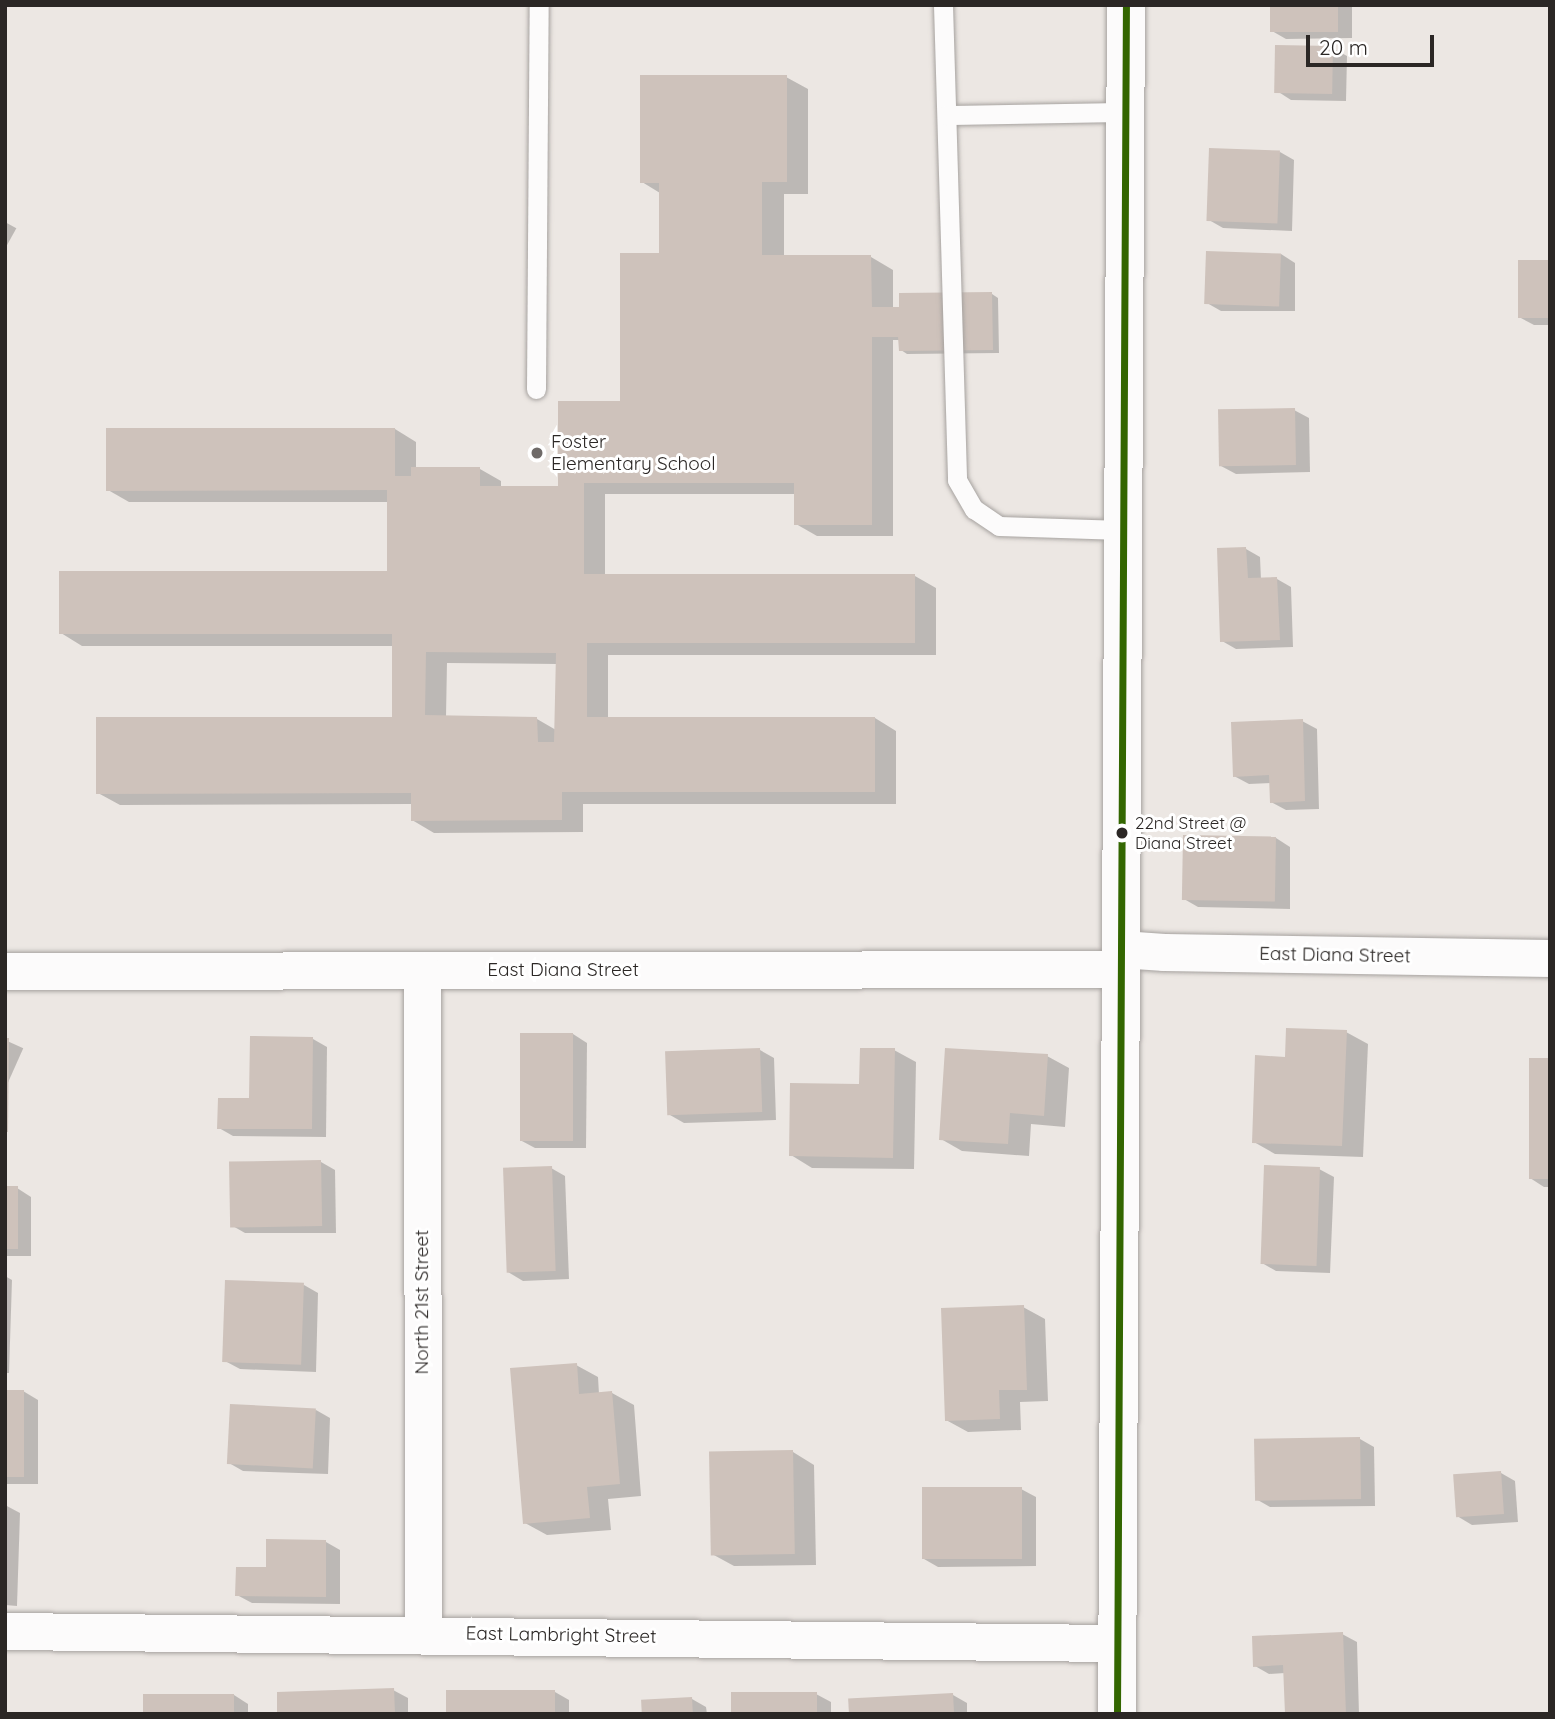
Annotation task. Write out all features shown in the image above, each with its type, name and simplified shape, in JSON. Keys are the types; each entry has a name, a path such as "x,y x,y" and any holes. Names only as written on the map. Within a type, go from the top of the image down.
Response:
{"street":[{"path":"1117,1714 1126,5"},
{"name":"East Diana Street","path":"5,971 422,971 1121,959 1164,952 1550,958"},
{"name":"North 21st Street","path":"422,971 423,1634"},
{"name":"East Lambright Street","path":"5,1631 1117,1643"}],"lane":[{"path":"537,389 539,5"},
{"path":"943,5 957,480 974,509 999,526 1122,530"},
{"path":"947,115 1125,112"}],"building":[{"path":"1270,5 1338,5 1338,32 1270,32"},
{"path":"1275,45 1333,46 1332,94 1274,93"},
{"path":"640,75 787,75 787,182 762,182 762,255 871,255 872,307 899,307 899,293 992,292 993,350 899,351 898,337 872,337 872,525 794,525 794,483 584,483 584,574 915,574 915,643 587,643 587,717 875,717 875,792 562,792 562,820 411,821 411,793 96,794 96,717 392,717 392,634 59,634 59,571 387,571 387,490 106,491 106,428 395,428 395,476 411,476 411,467 480,467 480,486 558,486 558,401 620,401 620,253 659,253 659,183 640,183","holes":["426,652 556,653 554,742 538,742 537,717 425,715"]},
{"path":"1209,148 1280,150 1277,223 1206,221"},
{"path":"1206,251 1281,254 1279,307 1204,304"},
{"path":"1518,260 1550,260 1550,318 1518,318"},
{"path":"1295,408 1296,465 1219,466 1218,409"},
{"path":"1246,547 1248,578 1277,577 1280,640 1220,642 1217,548"},
{"path":"1303,719 1305,801 1270,803 1269,775 1233,777 1231,722"},
{"path":"1183,835 1276,837 1275,902 1182,900"},
{"path":"1286,1028 1347,1030 1342,1146 1252,1143 1255,1055 1285,1057"},
{"path":"520,1033 573,1033 573,1141 520,1141"},
{"path":"250,1036 313,1037 312,1129 217,1129 218,1098 249,1098"},
{"path":"5,1038 9,1038 8,1132 5,1132"},
{"path":"760,1048 762,1112 667,1115 665,1051"},
{"path":"860,1048 895,1048 893,1158 789,1156 790,1083 859,1084"},
{"path":"945,1048 1048,1054 1044,1116 1010,1113 1008,1144 939,1140"},
{"path":"1529,1058 1550,1058 1550,1179 1529,1179"},
{"path":"321,1160 322,1226 230,1228 229,1162"},
{"path":"1264,1165 1320,1167 1317,1266 1261,1264"},
{"path":"552,1166 556,1271 507,1273 503,1168"},
{"path":"5,1186 18,1186 18,1249 5,1249"},
{"path":"225,1280 304,1283 301,1365 222,1362"},
{"path":"1024,1305 1027,1390 999,1390 1000,1419 945,1421 941,1308"},
{"path":"577,1363 579,1394 612,1391 620,1484 587,1487 590,1518 523,1524 510,1368"},
{"path":"5,1390 24,1390 24,1477 5,1477"},
{"path":"230,1404 316,1409 313,1468 227,1464"},
{"path":"1360,1437 1361,1499 1255,1501 1254,1439"},
{"path":"793,1450 795,1554 711,1555 709,1451"},
{"path":"1501,1471 1504,1514 1456,1517 1453,1474"},
{"path":"922,1487 1022,1487 1022,1559 922,1559"},
{"path":"266,1539 326,1540 326,1597 235,1596 236,1567 266,1567"},
{"path":"1343,1632 1346,1714 1285,1714 1283,1665 1253,1667 1252,1636"},
{"path":"394,1688 395,1714 277,1714 277,1692"},
{"path":"446,1690 555,1690 555,1714 446,1714"},
{"path":"731,1692 817,1692 817,1714 731,1714"},
{"path":"953,1693 954,1714 849,1714 848,1698"},
{"path":"143,1694 234,1694 234,1714 143,1714"},
{"path":"692,1697 693,1714 642,1714 641,1700"}],"transit line":[{"path":"1117,1714 1126,5"}],"place":[{"name":"Foster Elementary School","path":"537,453"},
{"name":"22nd Street @ Diana Street","path":"1122,833"}]}
